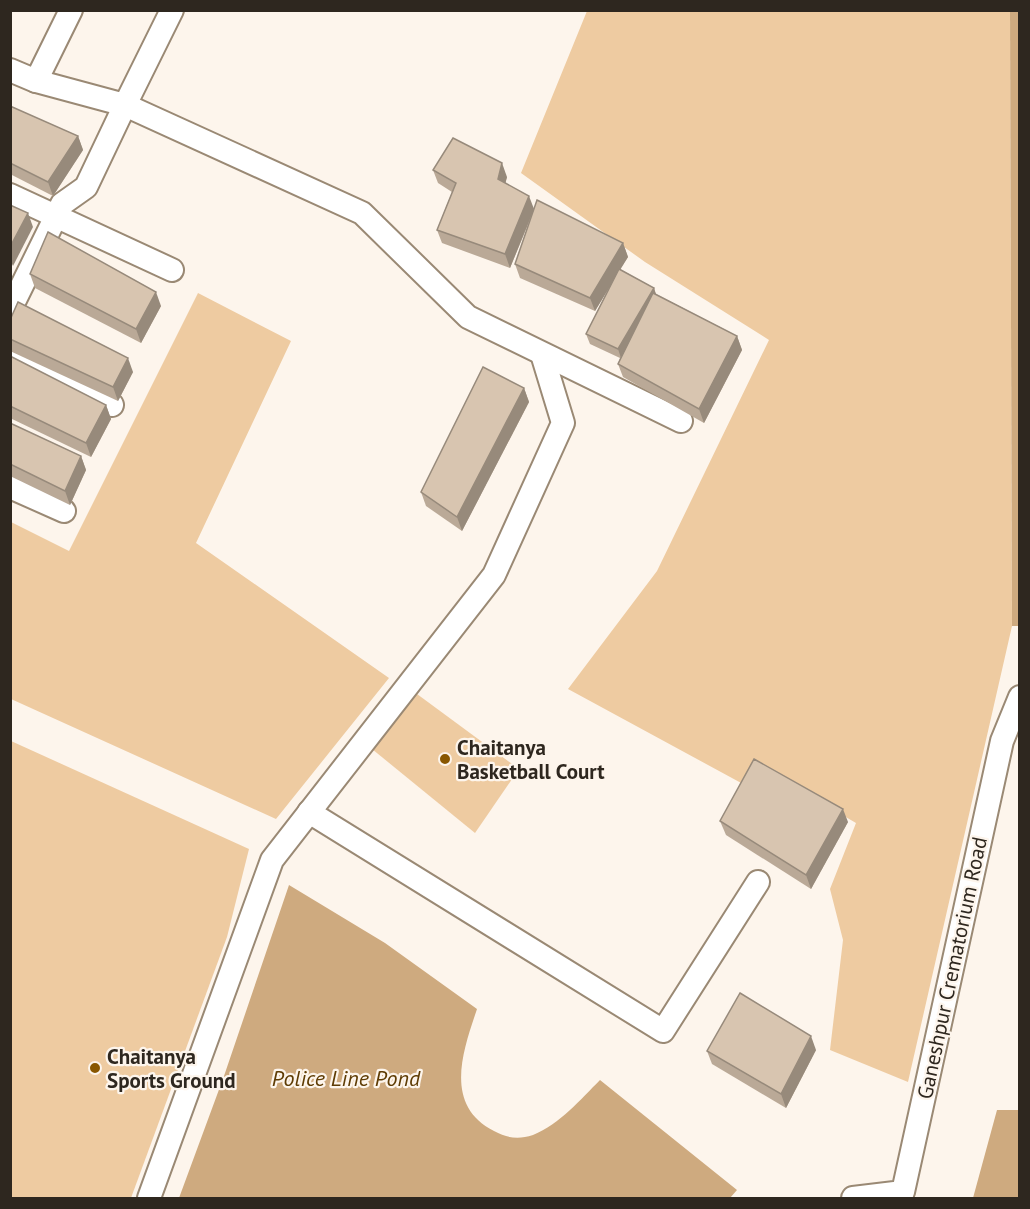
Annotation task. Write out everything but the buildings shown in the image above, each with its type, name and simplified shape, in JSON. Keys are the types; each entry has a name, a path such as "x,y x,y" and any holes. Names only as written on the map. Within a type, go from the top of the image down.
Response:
{"street":[{"path":"36,81 71,10"},
{"path":"10,310 62,204 86,187 172,10"},
{"path":"10,70 36,81 125,105 362,213 468,317 681,421"},
{"path":"10,195 172,270"},
{"path":"149,1198 272,860 494,575 563,423 542,354"},
{"path":"10,355 112,405"},
{"path":"10,487 64,511"},
{"name":"Ganeshpur Crematorium Road","path":"853,1198 903,1192 1002,741 1020,697"},
{"path":"309,813 663,1031 758,882"}],"shaded area":[{"path":"587,11 1010,11 1012,626 908,1082 830,1050 843,940 830,889 856,823 772,774 743,784 568,689 657,571 769,340 645,262 521,173"},
{"path":"198,293 291,341 196,543 389,678 276,819 11,699 11,522 69,551"},
{"name":"Chaitanya Basketball Court","path":"417,694 519,769 475,833 372,749"},
{"name":"Chaitanya Sports Ground","path":"11,741 249,849 227,937 131,1198 11,1198"}],"water":[{"path":"1010,11 1020,11 1020,626 1012,626"},
{"name":"Police Line Pond","path":"289,885 385,943 477,1009 463,1059 461,1076 463,1092 468,1107 478,1120 494,1131 513,1138 533,1135 561,1118 600,1080 737,1190 730,1198 179,1198 224,1076"},
{"path":"997,1110 1019,1110 1019,1198 973,1198"}],"place":[{"name":"Chaitanya Basketball Court","path":"445,759"},
{"name":"Chaitanya Sports Ground","path":"95,1068"}]}
